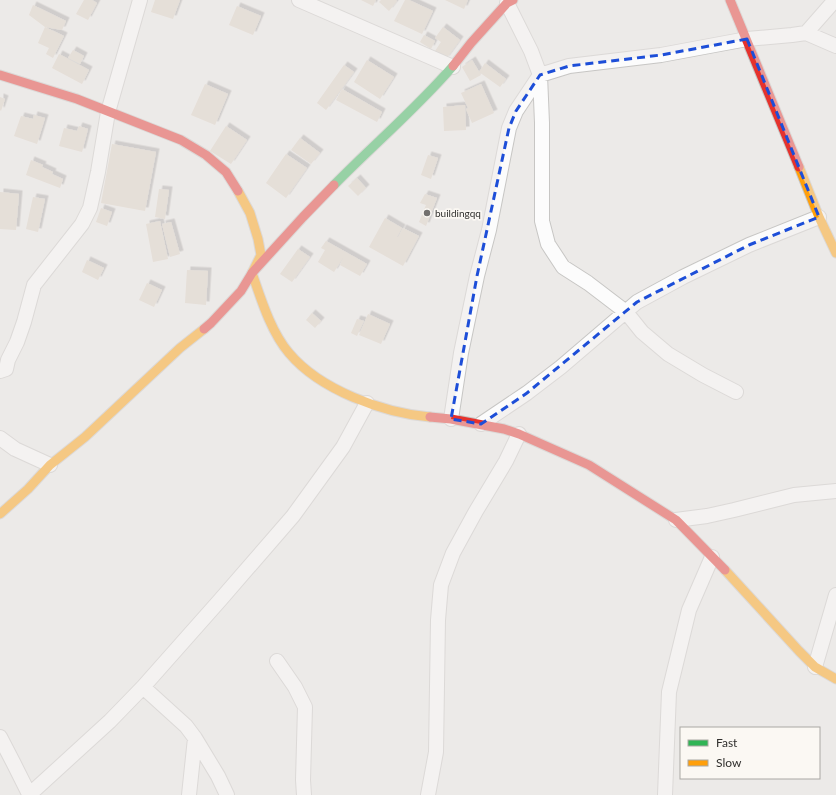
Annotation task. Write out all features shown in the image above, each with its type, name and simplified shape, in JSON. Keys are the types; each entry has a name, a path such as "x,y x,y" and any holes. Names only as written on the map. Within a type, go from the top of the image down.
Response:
{"street":[{"path":"0,371 6,368 8,360 17,342 34,285 82,224 90,208 98,172 108,112 140,0"},
{"path":"299,0 453,68"},
{"path":"730,0 820,217 832,234 836,253"},
{"path":"806,33 835,0"},
{"path":"252,273 349,170 392,131 453,68 471,43 510,1 540,75 542,221 548,244 564,267 626,312 642,332 668,354 702,375 736,392"},
{"path":"451,419 461,353 509,128 516,111 540,75 569,66 661,55 747,39 806,33 836,46"},
{"path":"0,75 77,99 181,140 206,155 226,172 250,213 261,255 241,291 211,323 180,348 85,437 50,465 28,489 0,514"},
{"path":"481,424 555,372 637,302 749,245 820,217"},
{"path":"252,273 262,303 278,337 289,354 308,371 335,389 367,403 417,416 451,419 481,424 519,434 590,465 676,520 730,575 815,667 836,679"},
{"path":"0,737 29,795 110,721 143,687 221,600 293,516 343,447 367,403"},
{"path":"428,795 436,752 438,620 442,584 453,553 476,510 506,461 519,434"},
{"path":"0,438 15,449 50,465"},
{"path":"676,520 707,516 794,495 836,491"},
{"path":"665,795 669,692 689,610 712,557"},
{"path":"815,667 836,595"},
{"path":"277,661 295,687 305,707 304,795"},
{"path":"143,687 186,726 218,776 227,795"},
{"path":"189,795 195,738"}],"highlighted area":[{"path":"747,39 819,217 749,245 637,302 527,393 481,424 451,419 477,276 509,128 516,111 540,75 569,66 661,55"}],"building":[{"path":"84,0 92,0 97,3 88,20 76,14"},
{"path":"155,0 180,0 173,19 151,12"},
{"path":"361,0 376,0 373,6"},
{"path":"381,0 397,1 389,11 379,2"},
{"path":"405,0 409,0 433,11 422,34 394,21"},
{"path":"445,0 468,0 464,9"},
{"path":"33,5 66,21 62,30 45,27 29,15"},
{"path":"237,6 261,16 253,35 229,25"},
{"path":"45,27 64,36 53,58 46,54 49,48 38,43"},
{"path":"443,27 460,40 446,59 435,51 441,42 435,38"},
{"path":"424,35 435,41 431,49 420,42"},
{"path":"73,50 84,56 80,64 68,58"},
{"path":"59,54 89,70 82,84 52,68"},
{"path":"367,60 394,77 380,99 354,82"},
{"path":"472,60 481,75 470,81 462,67"},
{"path":"485,63 506,79 500,87 479,72"},
{"path":"344,65 354,72 326,110 317,103"},
{"path":"205,84 228,94 215,125 191,115"},
{"path":"481,84 494,113 472,123 466,109 468,108 461,93"},
{"path":"342,89 382,112 377,122 336,100"},
{"path":"0,97 5,99 1,111 0,110"},
{"path":"465,105 466,130 444,131 443,107"},
{"path":"34,115 45,118 37,144 14,136 21,116 33,119"},
{"path":"79,126 88,129 82,152 59,146 64,128 77,131"},
{"path":"226,126 247,140 231,164 210,151"},
{"path":"300,138 320,153 311,164 291,150"},
{"path":"112,144 156,152 145,211 101,203"},
{"path":"286,154 307,168 286,198 266,183"},
{"path":"428,155 438,158 431,179 421,175"},
{"path":"31,160 43,165 42,167 53,172 52,174 63,179 60,188 26,175"},
{"path":"357,178 366,188 358,196 348,186"},
{"path":"159,189 169,190 165,219 155,217"},
{"path":"0,192 19,194 16,230 0,229"},
{"name":"buildingqq","path":"425,194 437,198 426,226 419,222 426,205 420,203"},
{"path":"33,197 45,199 38,232 26,229"},
{"path":"101,208 112,212 107,226 96,222"},
{"path":"385,218 402,228 397,237 403,228 419,236 403,266 369,247"},
{"path":"160,221 168,259 153,262 146,224"},
{"path":"171,222 180,254 170,257 162,224"},
{"path":"326,241 367,264 360,276 340,265 343,258 334,272 318,262 325,250 321,248"},
{"path":"298,249 310,257 292,282 280,274"},
{"path":"87,260 104,268 98,280 82,272"},
{"path":"187,270 208,271 206,305 185,303"},
{"path":"147,283 162,290 154,307 139,300"},
{"path":"312,313 321,321 315,328 306,320"},
{"path":"368,314 390,324 381,344 359,335"},
{"path":"357,319 364,321 357,336 351,333"}],"traffic: fast":[{"path":"334,185 409,112 453,66"}],"traffic: slow":[{"path":"799,167 819,217 836,253"},
{"path":"238,191 250,213 261,255 252,273 272,325 289,353 302,366 318,378 354,397 392,411 430,417"},
{"path":"0,514 28,489 50,465 85,437 180,348 204,329"},
{"path":"725,570 815,667 836,679"}],"traffic: jam":[{"path":"453,66 471,43 507,3 513,0"},
{"path":"730,0 799,167"},
{"path":"0,75 77,99 181,140 206,155 226,172 238,191"},
{"path":"204,329 241,291 252,273 334,185"},
{"path":"430,417 451,419 504,429 519,434 589,465 676,520 725,570"}],"place":[{"name":"buildingqq","path":"427,213"}]}
